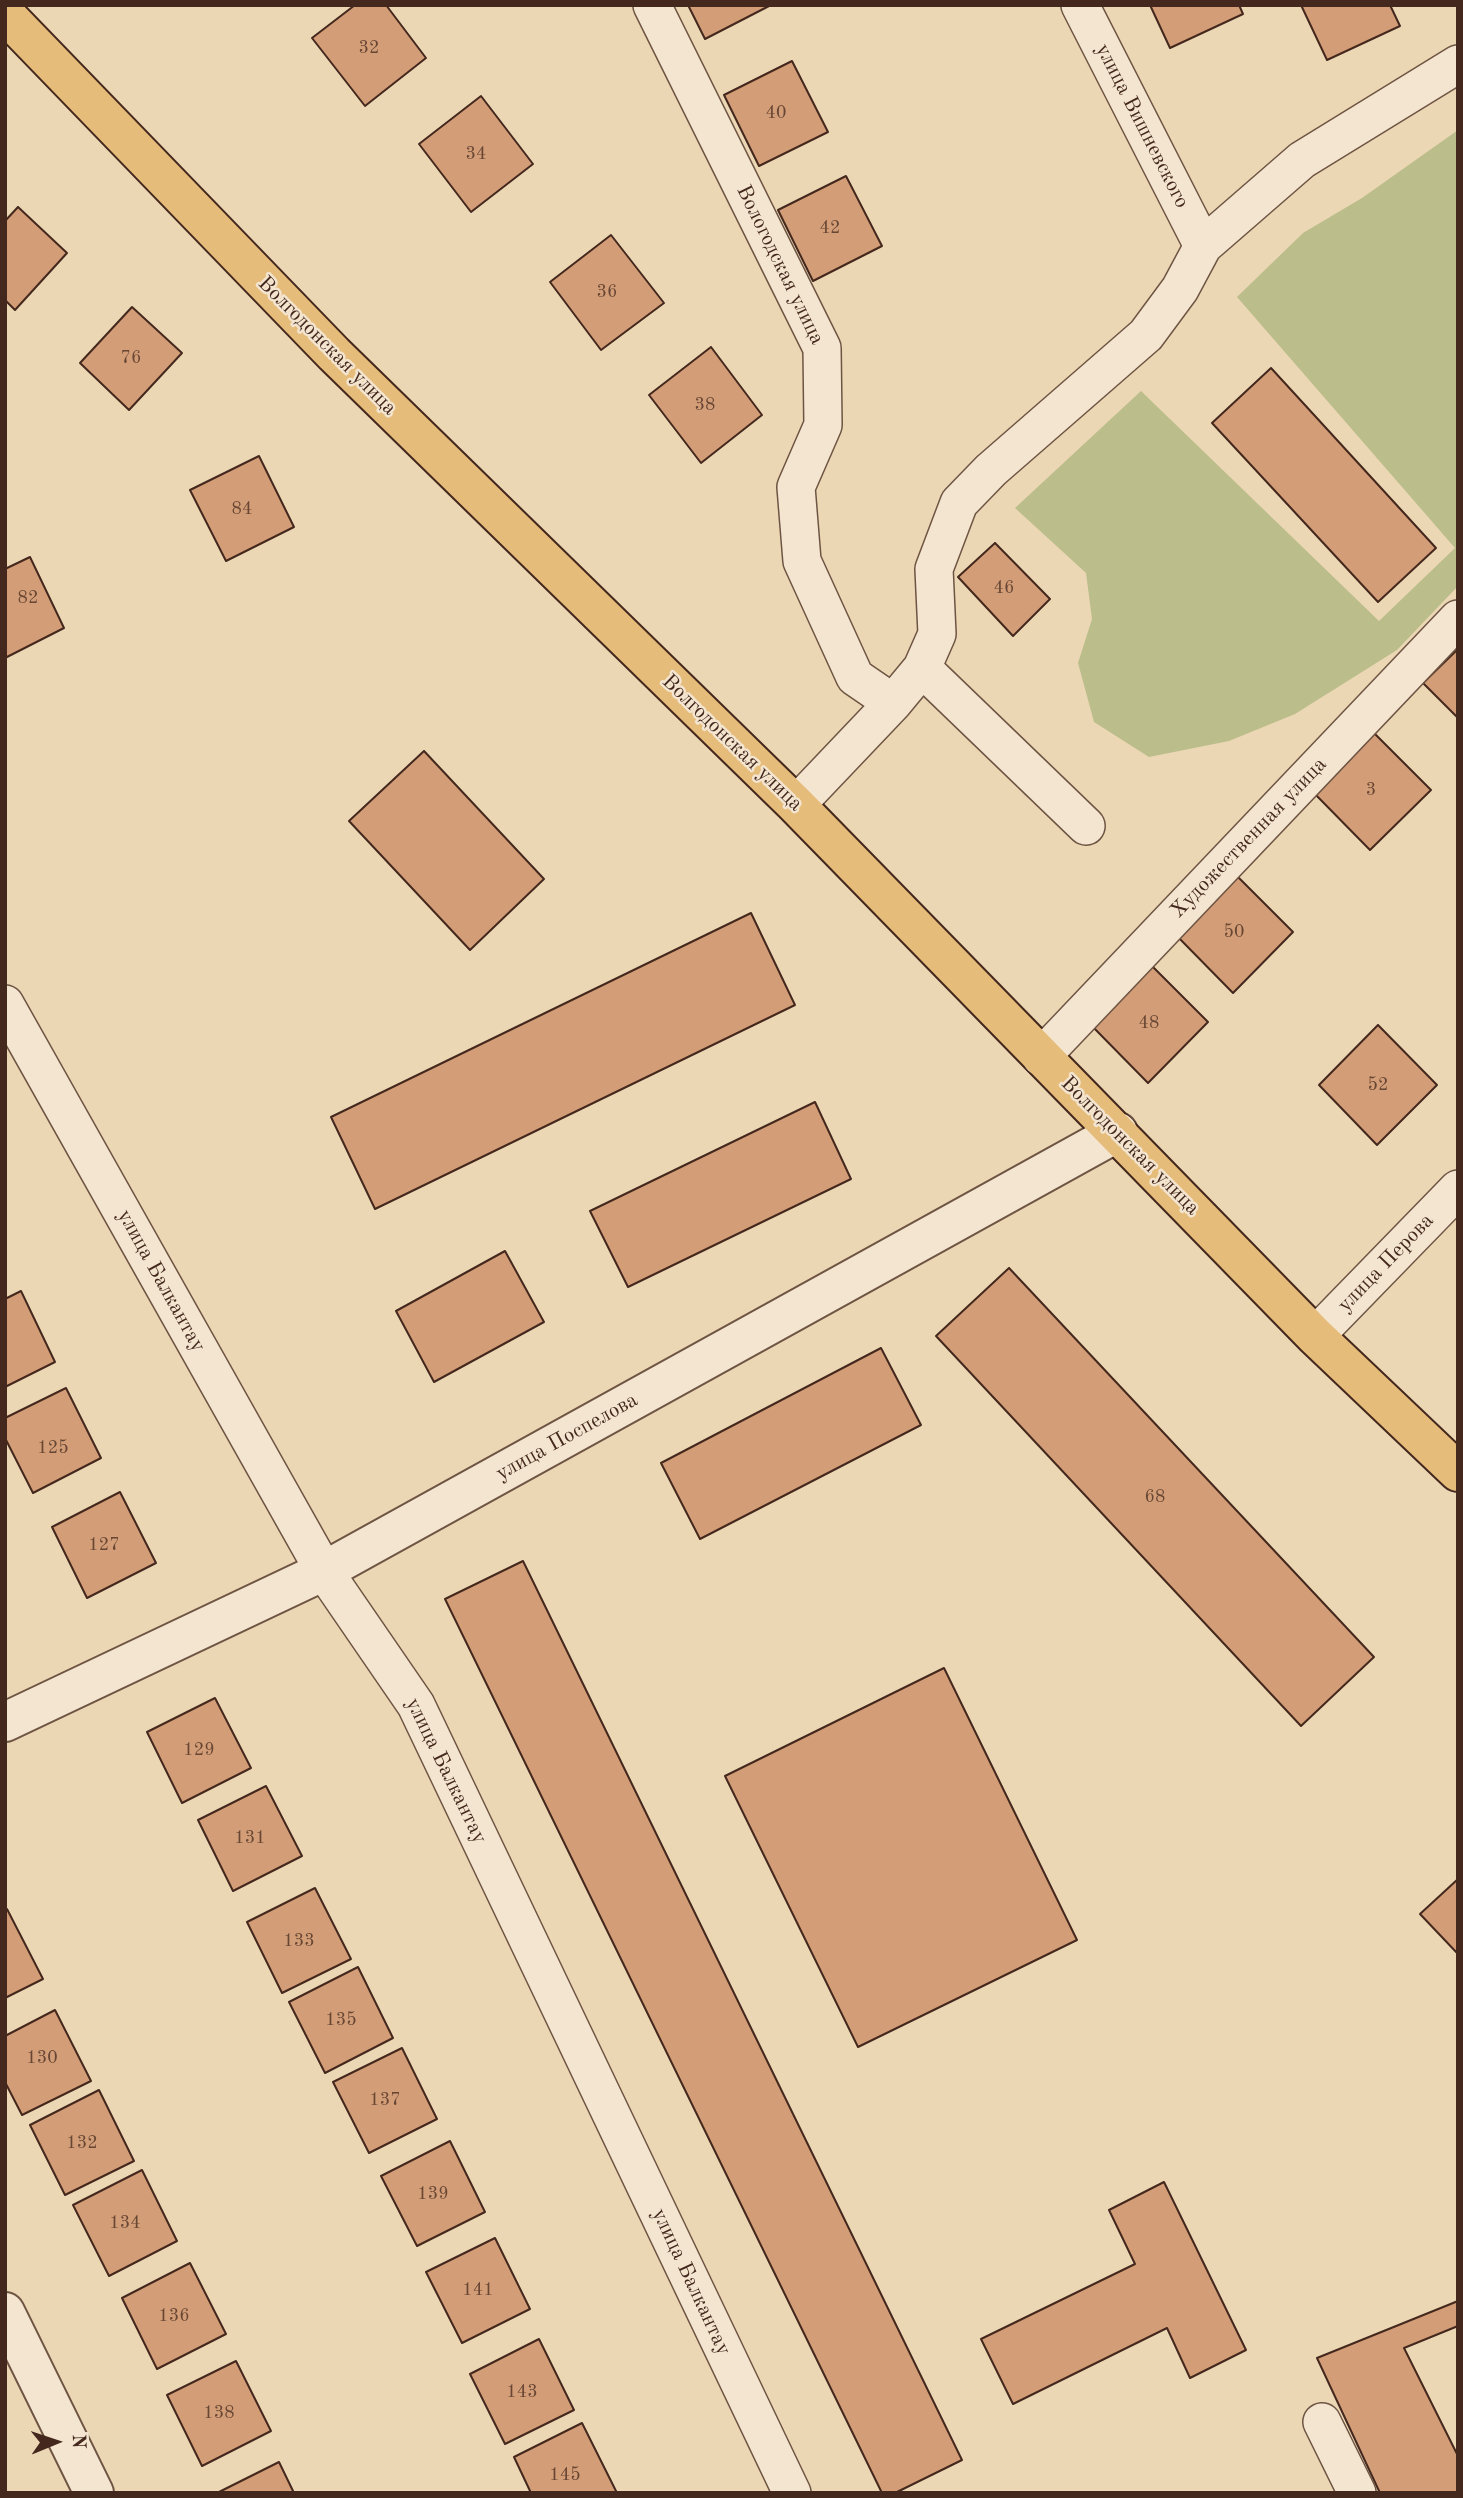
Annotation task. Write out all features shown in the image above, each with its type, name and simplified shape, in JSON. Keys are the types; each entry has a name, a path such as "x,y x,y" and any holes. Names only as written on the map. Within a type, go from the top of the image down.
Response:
{"main road":[{"name":"Волгодонская улица","path":"5,14 334,354 796,804 1315,1336 1458,1472"}],"street":[{"name":"Вологодская улица","path":"652,5 822,348 823,425 796,487 802,561 855,677 893,703"},
{"name":"улица Вишневского","path":"1080,5 1203,246"},
{"path":"796,804 893,703 922,668 937,634 934,569 959,503 991,470 1146,335 1180,289 1203,246 1302,160 1458,64"},
{"name":"Художественная улица","path":"1041,1057 1458,619"},
{"path":"922,668 1086,826"},
{"name":"улица Балкантау","path":"5,1004 324,1571 416,1705 792,2493"},
{"name":"улица Поспелова","path":"5,1722 324,1571 1118,1132"},
{"name":"улица Перова","path":"1315,1336 1458,1189"},
{"path":"5,2312 94,2493"},
{"path":"1322,2422 1357,2493"}],"green space":[{"path":"1458,130 1458,586 1397,650 1295,714 1229,741 1149,757 1094,722 1078,663 1092,619 1086,573 1015,508 1141,391 1379,621 1455,548 1237,297 1303,233 1362,198"}],"building":[{"path":"355,5 386,5 426,58 365,106 312,38"},
{"path":"688,5 771,5 705,39"},
{"path":"1150,5 1239,5 1243,14 1170,48"},
{"path":"1301,5 1390,5 1400,26 1327,60"},
{"path":"792,61 828,132 759,166 724,95"},
{"path":"481,96 533,164 471,212 419,144"},
{"path":"846,176 882,246 813,281 778,210"},
{"path":"18,207 67,253 15,310 5,300 5,221"},
{"path":"611,235 664,303 601,350 550,282"},
{"path":"132,307 182,353 129,410 80,363"},
{"path":"711,347 762,415 701,463 649,395"},
{"path":"1271,368 1436,548 1378,602 1212,423"},
{"path":"259,456 294,527 226,561 190,490"},
{"path":"995,543 1050,599 1013,636 958,577"},
{"path":"30,557 64,628 5,658 5,569"},
{"path":"1458,649 1458,718 1423,683"},
{"path":"1371,730 1431,790 1370,850 1311,790"},
{"path":"424,751 544,879 470,950 349,821"},
{"path":"1234,873 1293,932 1233,993 1174,933"},
{"path":"751,913 795,1005 375,1209 331,1117"},
{"path":"1149,963 1208,1022 1148,1083 1089,1023"},
{"path":"1378,1025 1437,1085 1377,1145 1319,1085"},
{"path":"815,1102 851,1179 628,1287 590,1211"},
{"path":"505,1251 544,1322 434,1382 396,1311"},
{"path":"1009,1268 1374,1657 1301,1726 936,1336"},
{"path":"21,1291 55,1362 5,1387 5,1299"},
{"path":"881,1348 921,1425 700,1539 661,1463"},
{"path":"66,1388 101,1458 33,1493 5,1438 5,1418"},
{"path":"120,1492 156,1563 87,1598 52,1527"},
{"path":"523,1561 962,2460 895,2493 882,2493 445,1599"},
{"path":"944,1668 1077,1940 858,2047 725,1776"},
{"path":"215,1698 251,1768 182,1803 147,1732"},
{"path":"266,1786 302,1856 233,1891 198,1820"},
{"path":"1458,1879 1458,1954 1420,1914"},
{"path":"315,1888 351,1959 282,1993 247,1922"},
{"path":"5,1909 43,1979 5,1998"},
{"path":"358,1967 393,2038 325,2073 289,2002"},
{"path":"55,2010 91,2081 22,2115 5,2082 5,2036"},
{"path":"402,2048 437,2119 369,2153 333,2082"},
{"path":"99,2090 134,2161 65,2195 30,2125"},
{"path":"450,2141 485,2212 417,2246 381,2176"},
{"path":"142,2170 177,2241 109,2276 73,2205"},
{"path":"1164,2182 1246,2350 1190,2378 1167,2328 1013,2404 981,2339 1135,2264 1109,2210"},
{"path":"495,2238 530,2309 462,2343 426,2272"},
{"path":"190,2263 226,2334 157,2369 122,2298"},
{"path":"1458,2301 1458,2326 1404,2348 1458,2456 1458,2493 1380,2493 1317,2358"},
{"path":"539,2339 574,2410 505,2444 470,2374"},
{"path":"236,2361 271,2431 202,2466 167,2395"},
{"path":"582,2423 617,2493 531,2493 514,2457"},
{"path":"279,2462 294,2493 217,2493"}]}
